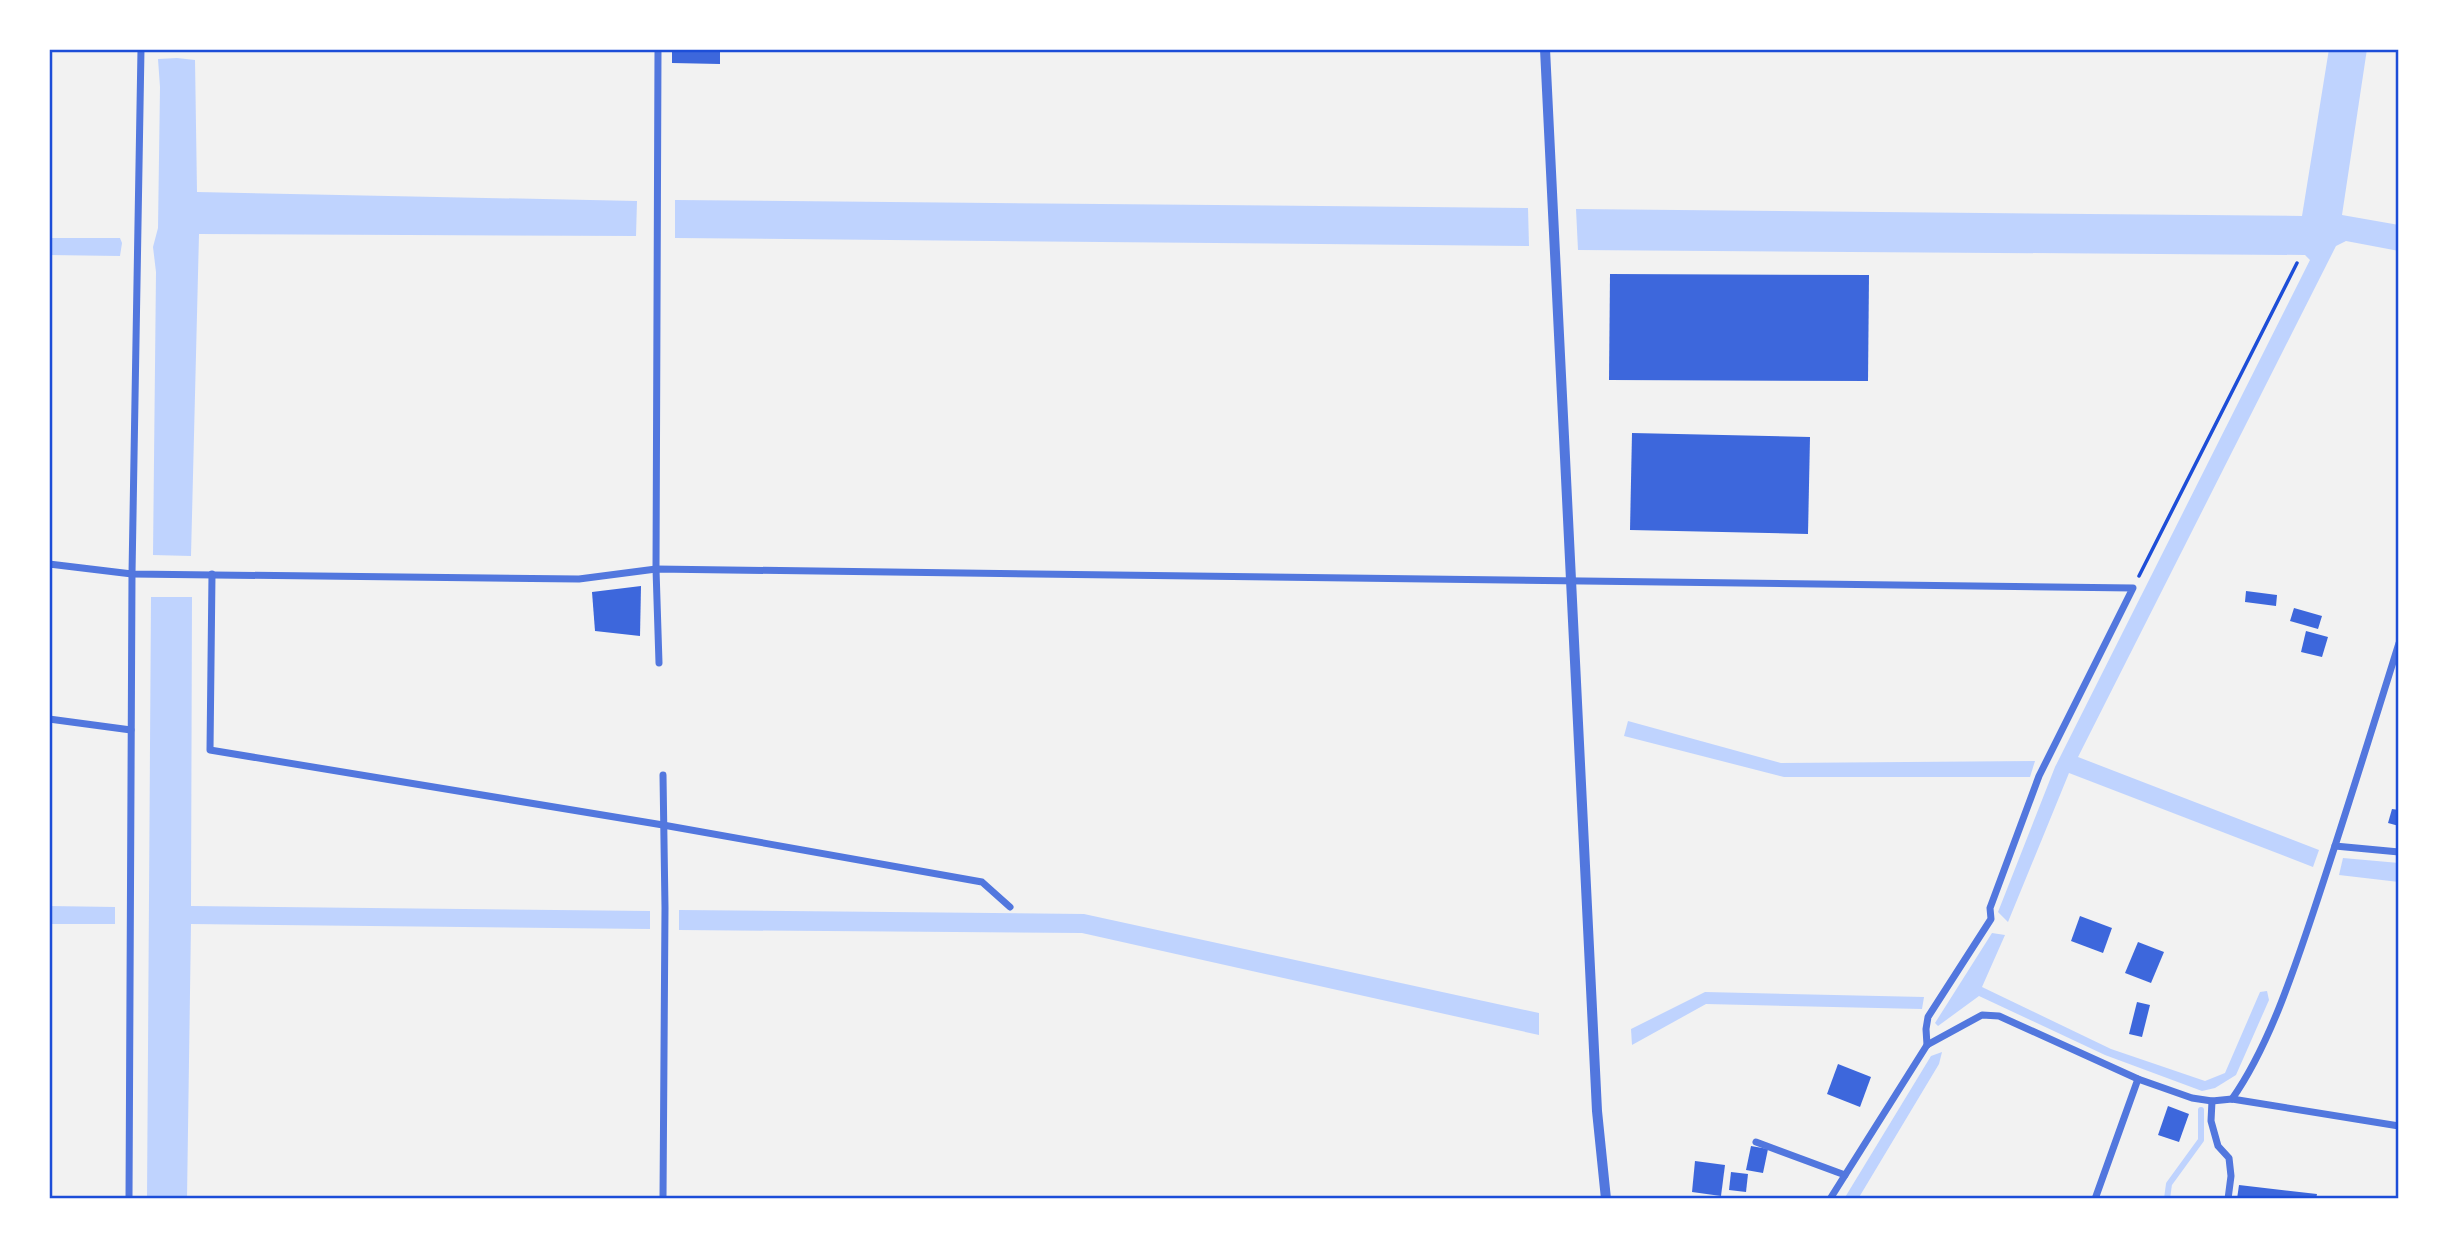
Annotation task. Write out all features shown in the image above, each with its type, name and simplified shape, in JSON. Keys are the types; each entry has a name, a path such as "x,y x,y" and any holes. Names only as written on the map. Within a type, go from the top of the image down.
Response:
{"street":[{"path":"129,1199 132,574 141,49"},
{"path":"658,49 656,569 659,663"},
{"path":"1545,49 1597,1111 1606,1199"},
{"path":"49,564 132,574 579,579 656,569 2133,588 2039,776 1990,908 1991,919 1928,1017 1927,1045"},
{"path":"212,574 210,750 663,825 982,882 1010,907"},
{"path":"2232,1099 2246,1080 2289,984 2399,643"},
{"path":"49,719 131,730"},
{"path":"663,775 663,1199"},
{"path":"2335,846 2399,852"},
{"path":"1830,1199 1927,1045 1982,1015 1999,1016 2138,1080 2192,1098 2212,1101 2232,1099 2399,1126"},
{"path":"2095,1199 2138,1080"},
{"path":"2212,1101 2211,1121 2218,1146 2229,1158 2231,1176 2228,1199"},
{"path":"1756,1142 1845,1175"}],"path":[{"path":"2133,588 2297,263"}],"water":[{"path":"2329,49 2367,49 2342,215 2399,225 2399,251 2346,241 2336,246 2078,757 2319,850 2313,867 2069,773 2008,922 1998,912 2055,767 2310,260 2305,255 1578,250 1576,209 2302,216"},
{"path":"158,59 195,60 197,192 637,201 636,236 199,234 191,556 153,555 156,272 153,247 158,228"},
{"path":"675,200 1528,208 1529,246 675,238"},
{"path":"49,238 120,238 120,256 49,255"},
{"path":"151,597 192,597 191,906 650,911 650,929 191,924 187,1199 147,1199"},
{"path":"1628,721 1781,763 2035,761 2030,777 1784,777 1624,736"},
{"path":"2343,858 2399,863 2399,882 2339,875"},
{"path":"49,906 115,907 115,924 49,924"},
{"path":"679,910 1084,914 1539,1013 1539,1035 1082,933 679,930"},
{"path":"1992,933 2005,935 1982,987 2111,1049 2205,1081 2225,1073 2260,992 2267,991 2269,1000 2236,1075 2215,1088 2202,1091 2105,1055 1979,996 1938,1026 1935,1023"},
{"path":"1705,992 1924,997 1922,1009 1706,1004 1632,1045 1631,1029"},
{"path":"1942,1052 1939,1064 1858,1199 1844,1199 1931,1056"}],"building":[{"path":"672,49 720,49 720,64 672,63"},
{"path":"1610,274 1869,275 1868,381 1609,380"},
{"path":"1632,433 1810,437 1808,534 1630,530"},
{"path":"641,586 640,636 595,631 592,592"},
{"path":"2246,591 2277,595 2276,606 2245,602"},
{"path":"2294,608 2322,616 2318,629 2290,621"},
{"path":"2306,631 2328,637 2322,657 2301,652"},
{"path":"2392,809 2399,810 2399,826 2388,823"},
{"path":"2080,916 2112,928 2103,953 2071,941"},
{"path":"2138,942 2164,952 2151,983 2125,973"},
{"path":"2137,1002 2150,1005 2142,1037 2129,1034"},
{"path":"1838,1064 1871,1077 1860,1107 1827,1094"},
{"path":"2168,1106 2189,1114 2179,1142 2158,1135"},
{"path":"1751,1146 1768,1149 1763,1173 1746,1170"},
{"path":"1695,1161 1725,1165 1721,1196 1692,1192"},
{"path":"1731,1172 1748,1174 1746,1192 1729,1190"},
{"path":"2239,1185 2317,1194 2316,1199 2237,1199"}],"waterway":[{"path":"2167,1199 2169,1184 2201,1140 2201,1110"}]}
